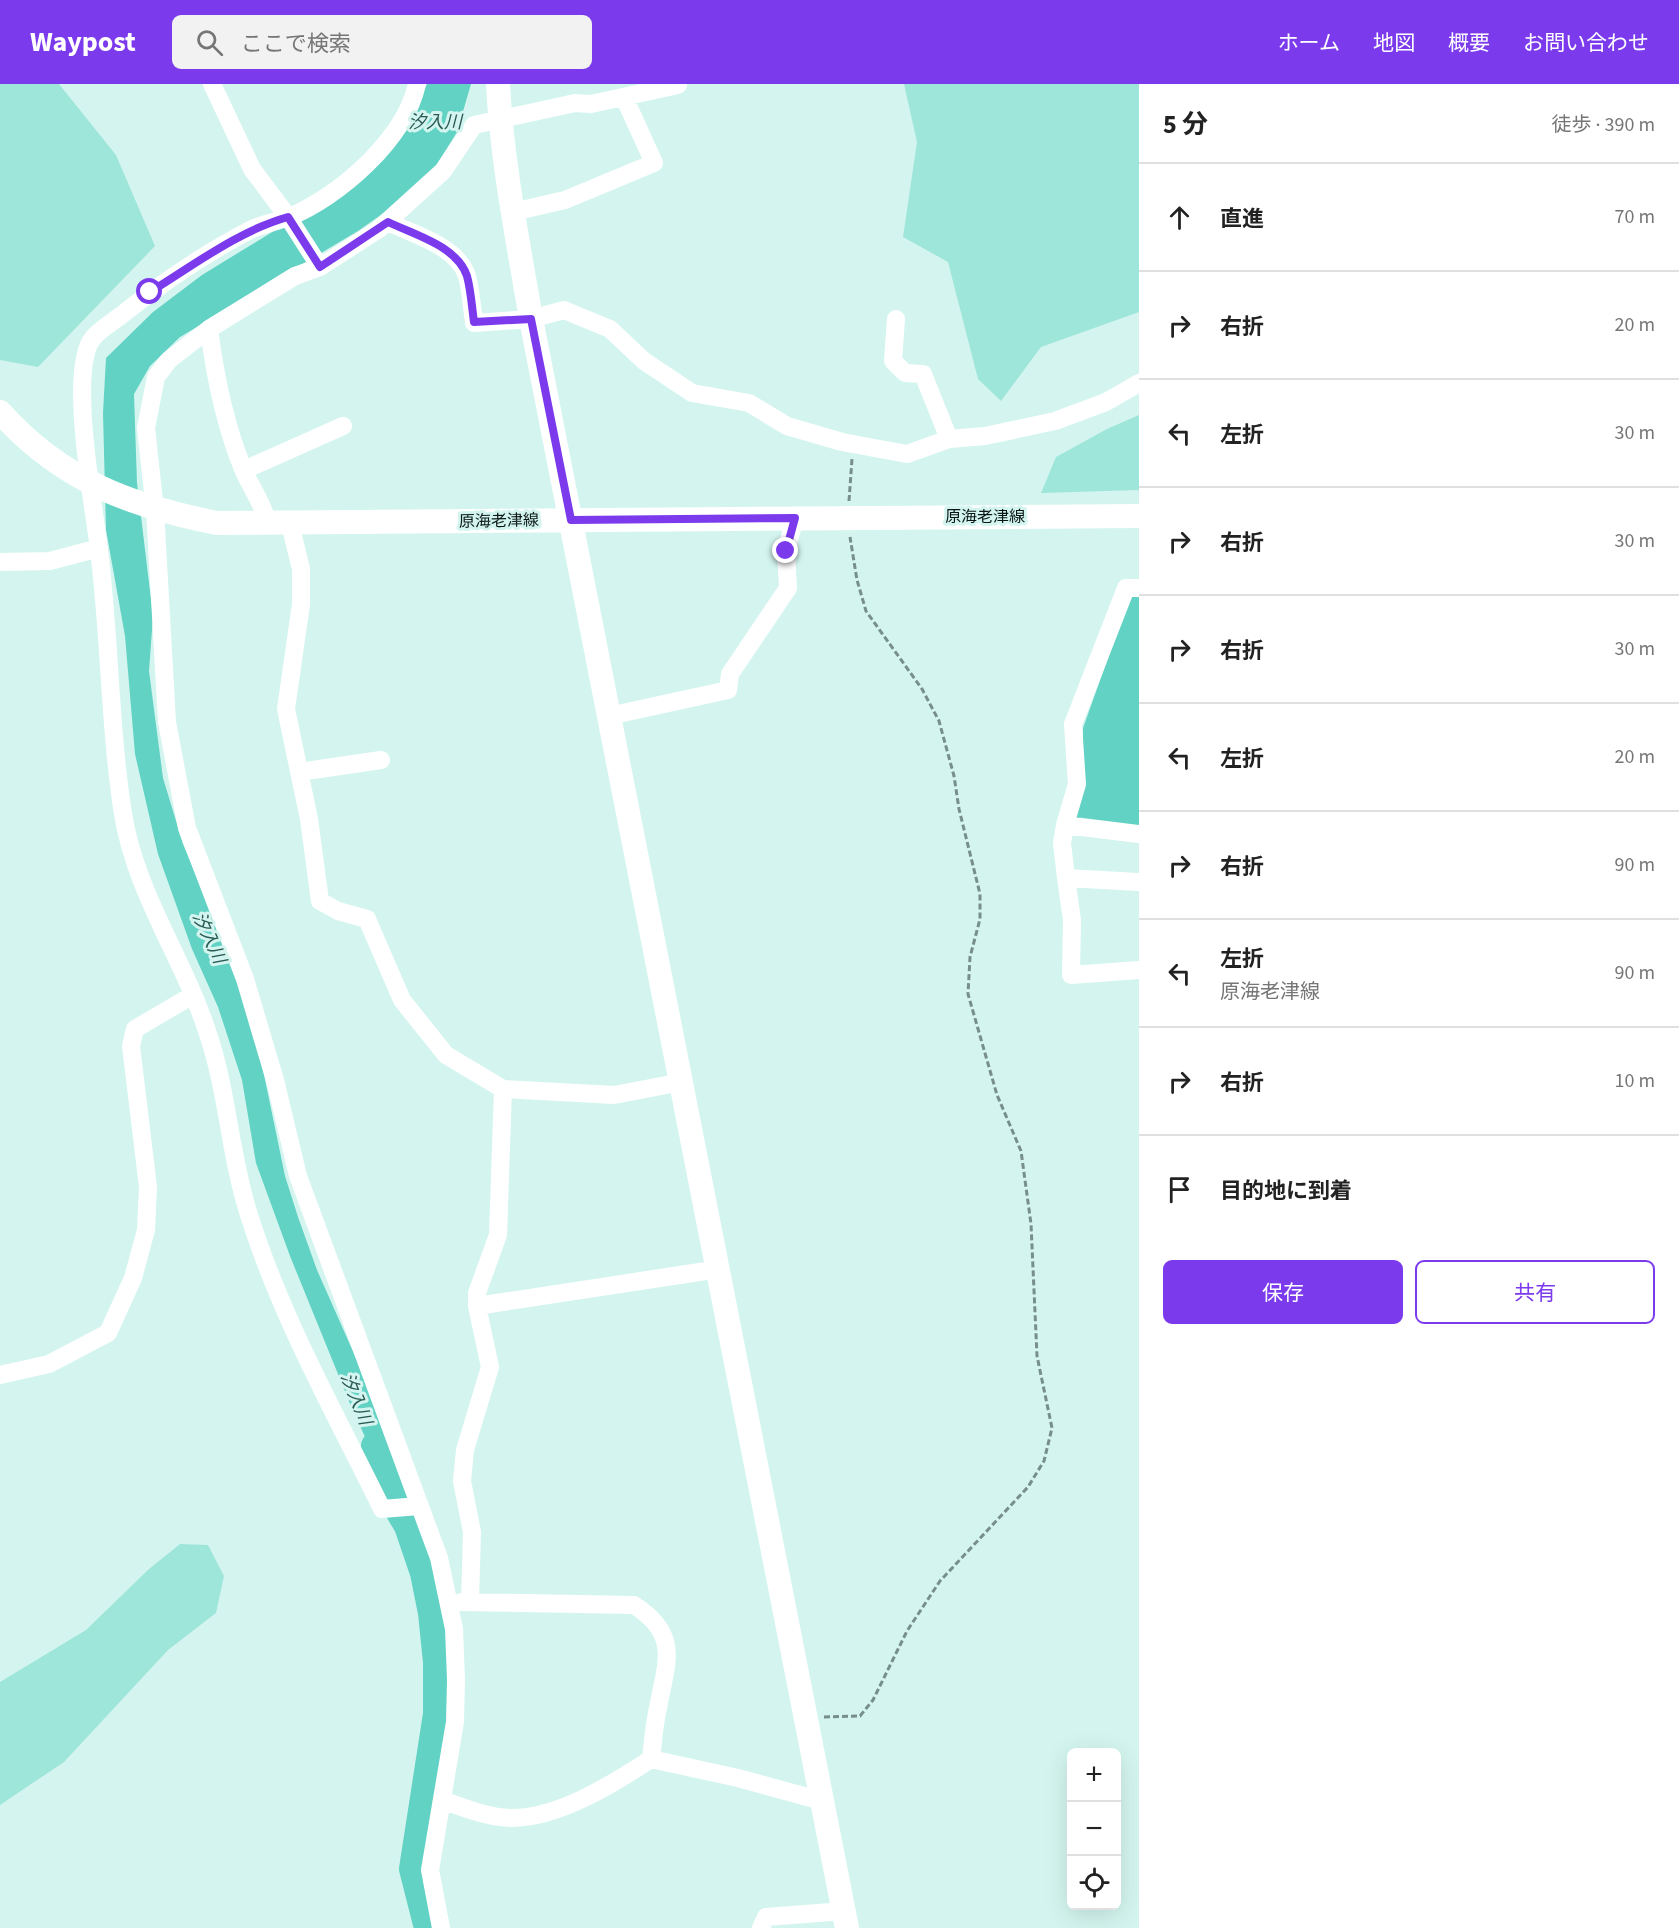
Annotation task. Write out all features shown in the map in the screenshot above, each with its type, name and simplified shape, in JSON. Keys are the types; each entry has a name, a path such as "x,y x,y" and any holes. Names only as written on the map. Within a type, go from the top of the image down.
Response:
{"street":[{"path":"212,84 252,169 289,218 320,267"},
{"path":"417,84 415,94 397,127 373,157 337,190 289,218 243,234 150,292 90,339 80,385 99,549 123,814 136,870 149,903 188,977 209,1035 223,1089 237,1172 249,1218 288,1316 382,1509 419,1506"},
{"path":"498,84 500,120 531,319 846,1920 765,1917 761,1928"},
{"path":"441,1928 430,1870 455,1722 454,1629 450,1602 439,1558 298,1176 275,1080 246,979 187,828 167,723 146,428 156,377 169,360 209,329 295,276 320,267 388,222 442,171 474,125 575,103 591,104 678,85"},
{"path":"513,212 565,200 654,164 624,97"},
{"path":"388,222 452,253 462,265 467,278 474,322 531,319 564,310 610,329 644,361 692,393 748,403 786,426 842,442 907,454 949,439 985,436 1055,421 1106,402 1139,383"},
{"path":"896,319 893,361 905,373 923,374 949,439"},
{"path":"209,329 214,369 244,470 263,504 279,524 301,569 301,604 286,709 299,771 320,901 367,919 402,1000 409,1009 446,1055 503,1089 614,1095 682,1083"},
{"path":"244,470 344,426"},
{"name":"原海老津線","path":"5,427 90,484 151,509 217,523 1139,516"},
{"path":"609,716 728,690 730,674 788,588 786,551 795,518"},
{"path":"0,562 50,561 99,549"},
{"path":"1139,588 1126,588 1073,724 1077,783 1062,843 1072,920 1071,975 1139,970"},
{"path":"299,771 381,760"},
{"path":"1065,825 1139,834"},
{"path":"1066,878 1139,882"},
{"path":"0,1375 49,1364 108,1333 133,1278 146,1230 148,1187 131,1046 135,1029 193,995"},
{"path":"471,1601 472,1532 462,1481 465,1450 490,1367 477,1306 477,1293 498,1235 503,1089"},
{"path":"477,1306 719,1269"},
{"path":"450,1602 634,1605 645,1612 662,1631 669,1656 657,1709 651,1759"},
{"path":"442,1800 479,1813 510,1818 536,1814 603,1789 651,1759 738,1778 822,1801"}],"path":[{"path":"807,1717 860,1716 873,1700 907,1631 940,1581 1028,1487 1044,1461 1052,1428 1037,1356 1031,1224 1021,1151 997,1095 969,994 970,957 980,920 980,894 958,809 954,776 939,721 922,689 866,610 852,553 848,517 853,443"}],"green space":[{"path":"0,84 59,84 116,155 155,246 38,367 0,360"},
{"path":"904,84 1139,84 1139,312 1041,347 1001,401 978,379 948,262 903,237 917,142"},
{"path":"1139,415 1139,490 1041,493 1056,457 1107,429"},
{"path":"180,1544 208,1545 224,1576 216,1613 168,1650 64,1762 0,1805 0,1682 86,1630 149,1569"}],"water":[{"name":"汐入川","path":"427,84 471,84 457,132 434,169 395,205 358,231 180,337 150,366 134,394 137,483 153,616 149,671 163,778 183,844 235,966 257,1041 285,1176 298,1217 317,1270 363,1374 413,1500 400,1502 375,1459 351,1406 290,1256 256,1163 242,1080 218,1007 192,949 158,854 135,754 125,636 106,530 103,413 106,358 153,312 202,275 295,218 408,121"},
{"path":"1131,594 1139,595 1139,826 1076,819 1083,756 1083,728"}],"waterway":[{"name":"汐入川","path":"375,1446 398,1509 408,1526 424,1573 432,1613 437,1662 437,1714 413,1869 428,1928"}],"route":[{"path":"150,292 252,229 274,221 288,217 320,267 388,222 452,253 462,265 467,278 474,322 531,319 571,520 795,518 786,551"}]}
